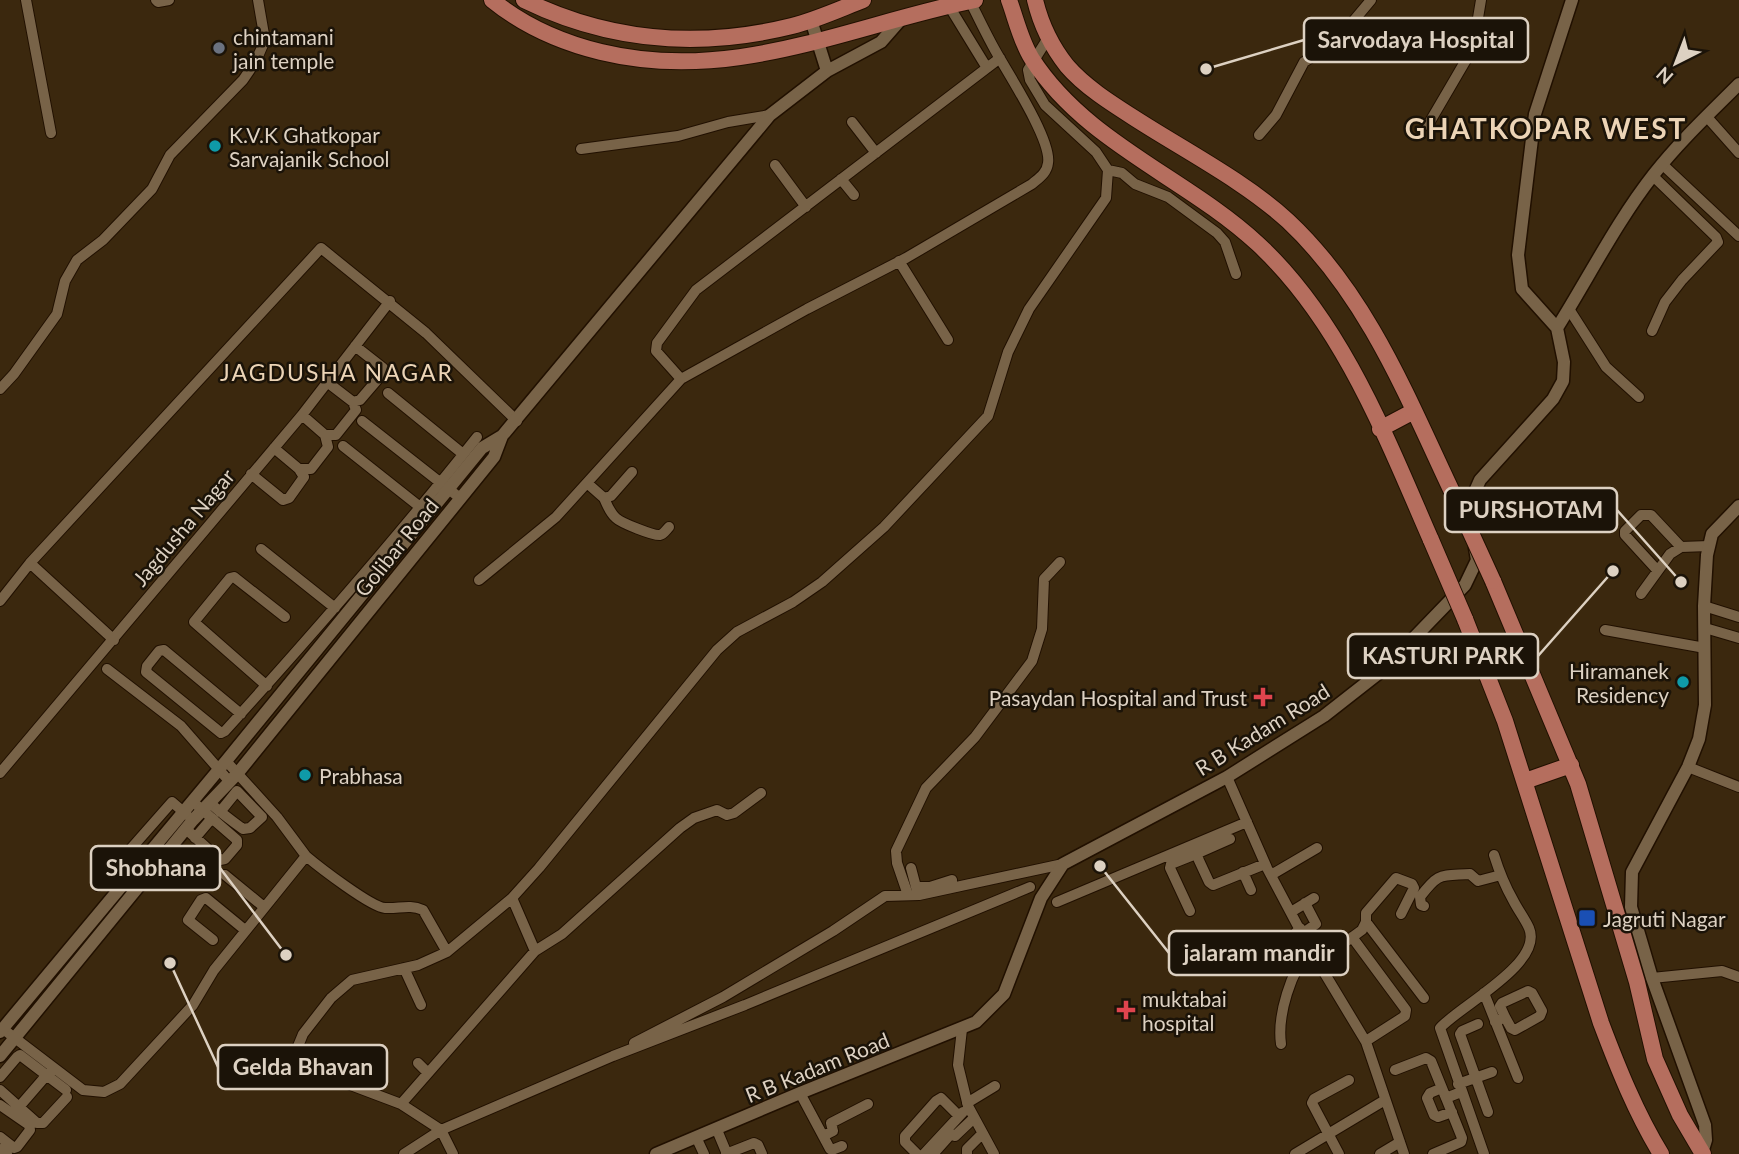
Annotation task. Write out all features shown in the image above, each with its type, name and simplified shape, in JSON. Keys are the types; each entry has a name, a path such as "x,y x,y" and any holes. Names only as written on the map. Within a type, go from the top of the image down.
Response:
{"main road":[{"path":"492,0 535,30 575,46 664,63 733,60 973,1"},
{"path":"524,0 585,26 634,36 690,40 748,35 811,20 863,0"},
{"path":"1009,0 1033,60 1048,80 1083,116 1115,142 1194,193 1258,244 1314,307 1354,374 1431,540 1496,695 1601,1023 1618,1070 1647,1132 1661,1154"},
{"path":"1035,0 1048,38 1068,67 1109,102 1254,195 1288,221 1352,293 1377,336 1493,581 1571,765 1627,947 1655,1059 1680,1115 1702,1153"},
{"path":"1380,429 1414,411"},
{"path":"1525,781 1571,765"}],"street":[{"path":"26,0 51,133"},
{"path":"156,0 169,0"},
{"path":"0,389 57,314 65,281 77,260 103,240 152,189 170,155 243,80 256,61 265,40 258,0"},
{"path":"1259,135 1276,115 1304,62 1335,43 1371,0"},
{"path":"1428,125 1474,48 1482,0"},
{"name":"R B Kadam Road","path":"656,1154 976,1022 1004,994 1041,898 1063,863 1227,777 1324,716 1374,677 1465,585 1477,559 1468,507 1480,480 1553,399 1563,381 1564,362 1556,328 1522,289 1518,255 1535,114 1572,0"},
{"path":"479,580 556,517 681,379 899,261 1043,175 1048,163 1047,150 1029,108 1000,58 973,1"},
{"path":"949,6 987,68"},
{"name":"Golibar Road","path":"0,1056 81,958 157,853 199,816 233,777 494,457 502,436 770,115 827,71 881,42 904,16"},
{"path":"811,20 827,71"},
{"path":"453,1154 441,1130 401,1104 340,1081 287,1073 303,1034 331,998 352,980 418,965 447,952 512,898 717,650 737,632 793,602 822,582 884,527 988,416 1008,352 1029,309 1106,198 1108,170 1096,152 1045,104 1035,90 1028,70 1048,38"},
{"path":"681,379 656,351 657,343 696,290 1000,58"},
{"path":"1556,328 1653,176 1739,84"},
{"path":"581,149 678,136 728,122 770,115"},
{"path":"1707,117 1739,153"},
{"path":"852,122 877,153"},
{"path":"775,164 806,206"},
{"path":"1662,164 1739,236"},
{"path":"1108,170 1122,173 1135,184 1168,197 1217,233 1225,242 1236,274"},
{"path":"1652,331 1665,302 1718,242 1653,176"},
{"path":"841,179 854,195"},
{"path":"0,601 30,563 321,248 390,301 517,421"},
{"path":"899,261 948,340"},
{"name":"Jagdusha Nagar","path":"0,773 302,415 390,301"},
{"path":"1569,309 1606,367 1639,397"},
{"path":"353,402 360,400 384,372 383,368 355,346"},
{"path":"302,415 326,435 336,435 356,410 353,402 327,382"},
{"path":"388,393 463,454"},
{"path":"362,421 460,498"},
{"path":"299,468 311,469 328,447 326,435"},
{"path":"98,887 172,802 199,816 222,766 445,486 482,448 502,436"},
{"path":"241,714 164,650 159,651 146,666 146,672 221,733 225,731 241,714 267,686 335,608 420,507 445,486 463,454 477,437"},
{"path":"344,446 420,507"},
{"path":"251,474 283,500 289,498 304,477 299,468 274,448"},
{"path":"604,498 611,496 632,472"},
{"path":"587,483 604,498 615,517 629,526 658,535 663,534 669,527"},
{"path":"1702,1153 1706,1140 1705,1125 1652,978 1631,907 1632,872 1688,767 1699,739 1705,705 1704,606 1709,546 1713,534 1739,506"},
{"path":"1657,570 1625,535 1625,531 1641,514 1651,515 1681,547"},
{"path":"1641,594 1657,570 1681,547 1709,546"},
{"path":"261,549 335,608"},
{"path":"908,895 897,863 896,851 926,788 975,737 1032,661 1043,619 1044,579 1060,562"},
{"path":"30,563 114,640"},
{"path":"267,686 194,622 230,578 234,577 285,617"},
{"path":"1704,606 1739,617"},
{"path":"1705,628 1739,638"},
{"path":"1605,630 1705,648"},
{"path":"107,669 181,726 277,817 306,856 337,880 382,908 411,905 423,909 447,952"},
{"path":"1688,767 1739,787"},
{"path":"1227,777 1265,864 1310,949 1366,1041 1404,1154"},
{"path":"401,1104 535,951 562,934 630,870 694,818 717,810 727,815 734,813 761,793"},
{"path":"1057,902 1247,822"},
{"path":"1191,911 1170,868 1171,864 1230,839"},
{"path":"1271,875 1317,848"},
{"path":"0,1090 37,1123 43,1123 66,1094 50,1071 1,1030 157,853"},
{"path":"1196,853 1209,882 1213,885 1265,864"},
{"path":"1484,1154 1440,1028 1525,958 1532,940 1530,930 1512,900 1494,855"},
{"path":"0,1077 20,1055 83,1090 104,1091 120,1084 193,1005 214,970 306,856"},
{"path":"613,1056 648,1034 723,997 833,931 884,896 908,895 1025,873 1063,863"},
{"path":"911,868 919,889 930,890 952,880"},
{"path":"1243,872 1251,890"},
{"path":"1025,873 1030,887 1041,898"},
{"path":"1424,906 1421,905 1420,897 1439,876 1471,874 1478,881 1501,875"},
{"path":"225,875 264,907"},
{"path":"1318,962 1362,930 1366,913 1396,878 1412,884 1414,888 1401,914"},
{"path":"404,1154 441,1130 613,1056 745,1005 1030,887"},
{"path":"213,940 188,920 201,900 206,898 245,930"},
{"path":"512,898 535,951"},
{"path":"1245,960 1316,924 1310,901 1291,912"},
{"path":"1366,922 1424,998"},
{"path":"1353,937 1406,1010 1405,1016 1366,1041"},
{"path":"71,948 81,958"},
{"path":"1281,1044 1279,1029 1294,973 1310,949"},
{"path":"404,968 421,1005"},
{"path":"1652,978 1722,971 1739,976"},
{"path":"1484,993 1500,1020 1518,1078"},
{"path":"1478,1024 1460,1034 1488,1112"},
{"path":"962,1029 958,1065 968,1105 991,1153"},
{"path":"1395,1070 1426,1058 1431,1061 1462,1138 1461,1142 1433,1154"},
{"path":"418,1063 428,1073"},
{"path":"19,1107 50,1071"},
{"path":"1446,1098 1475,1078 1492,1072"},
{"path":"1339,1154 1312,1103 1314,1099 1349,1080"},
{"path":"924,1154 968,1105 995,1086"},
{"path":"1442,1088 1430,1093 1427,1098 1434,1115 1438,1117 1452,1112"},
{"path":"800,1093 833,1137 831,1123 868,1104"},
{"path":"917,1154 905,1142 905,1136 936,1101 941,1098 959,1116"},
{"path":"1295,1154 1385,1100"},
{"path":"0,1105 29,1125 30,1130 18,1147 14,1148 0,1138"},
{"path":"955,1136 974,1118"},
{"path":"717,1130 727,1154 754,1143 762,1154"},
{"path":"933,1154 951,1134 967,1151 982,1135"},
{"path":"697,1139 704,1154"},
{"path":"1380,1154 1400,1142"},
{"path":"0,1149 6,1154"}],"place":[{"name":"chintamani jain temple","path":"219,48"},
{"name":"Sarvodaya Hospital","path":"1206,69"},
{"name":"K.V.K Ghatkopar Sarvajanik School","path":"215,146"},
{"name":"KASTURI PARK","path":"1613,571"},
{"name":"PURSHOTAM","path":"1681,582"},
{"name":"Hiramanek Residency","path":"1683,682"},
{"name":"Pasaydan Hospital and Trust","path":"1263,697"},
{"name":"Prabhasa","path":"305,775"},
{"name":"jalaram mandir","path":"1100,866"},
{"name":"Jagruti Nagar","path":"1587,918"},
{"name":"Shobhana","path":"286,955"},
{"name":"Gelda Bhavan","path":"170,963"},
{"name":"muktabai hospital","path":"1126,1010"}],"district":[{"name":"GHATKOPAR WEST","path":"1546,128"},
{"name":"JAGDUSHA NAGAR","path":"337,372"}]}
